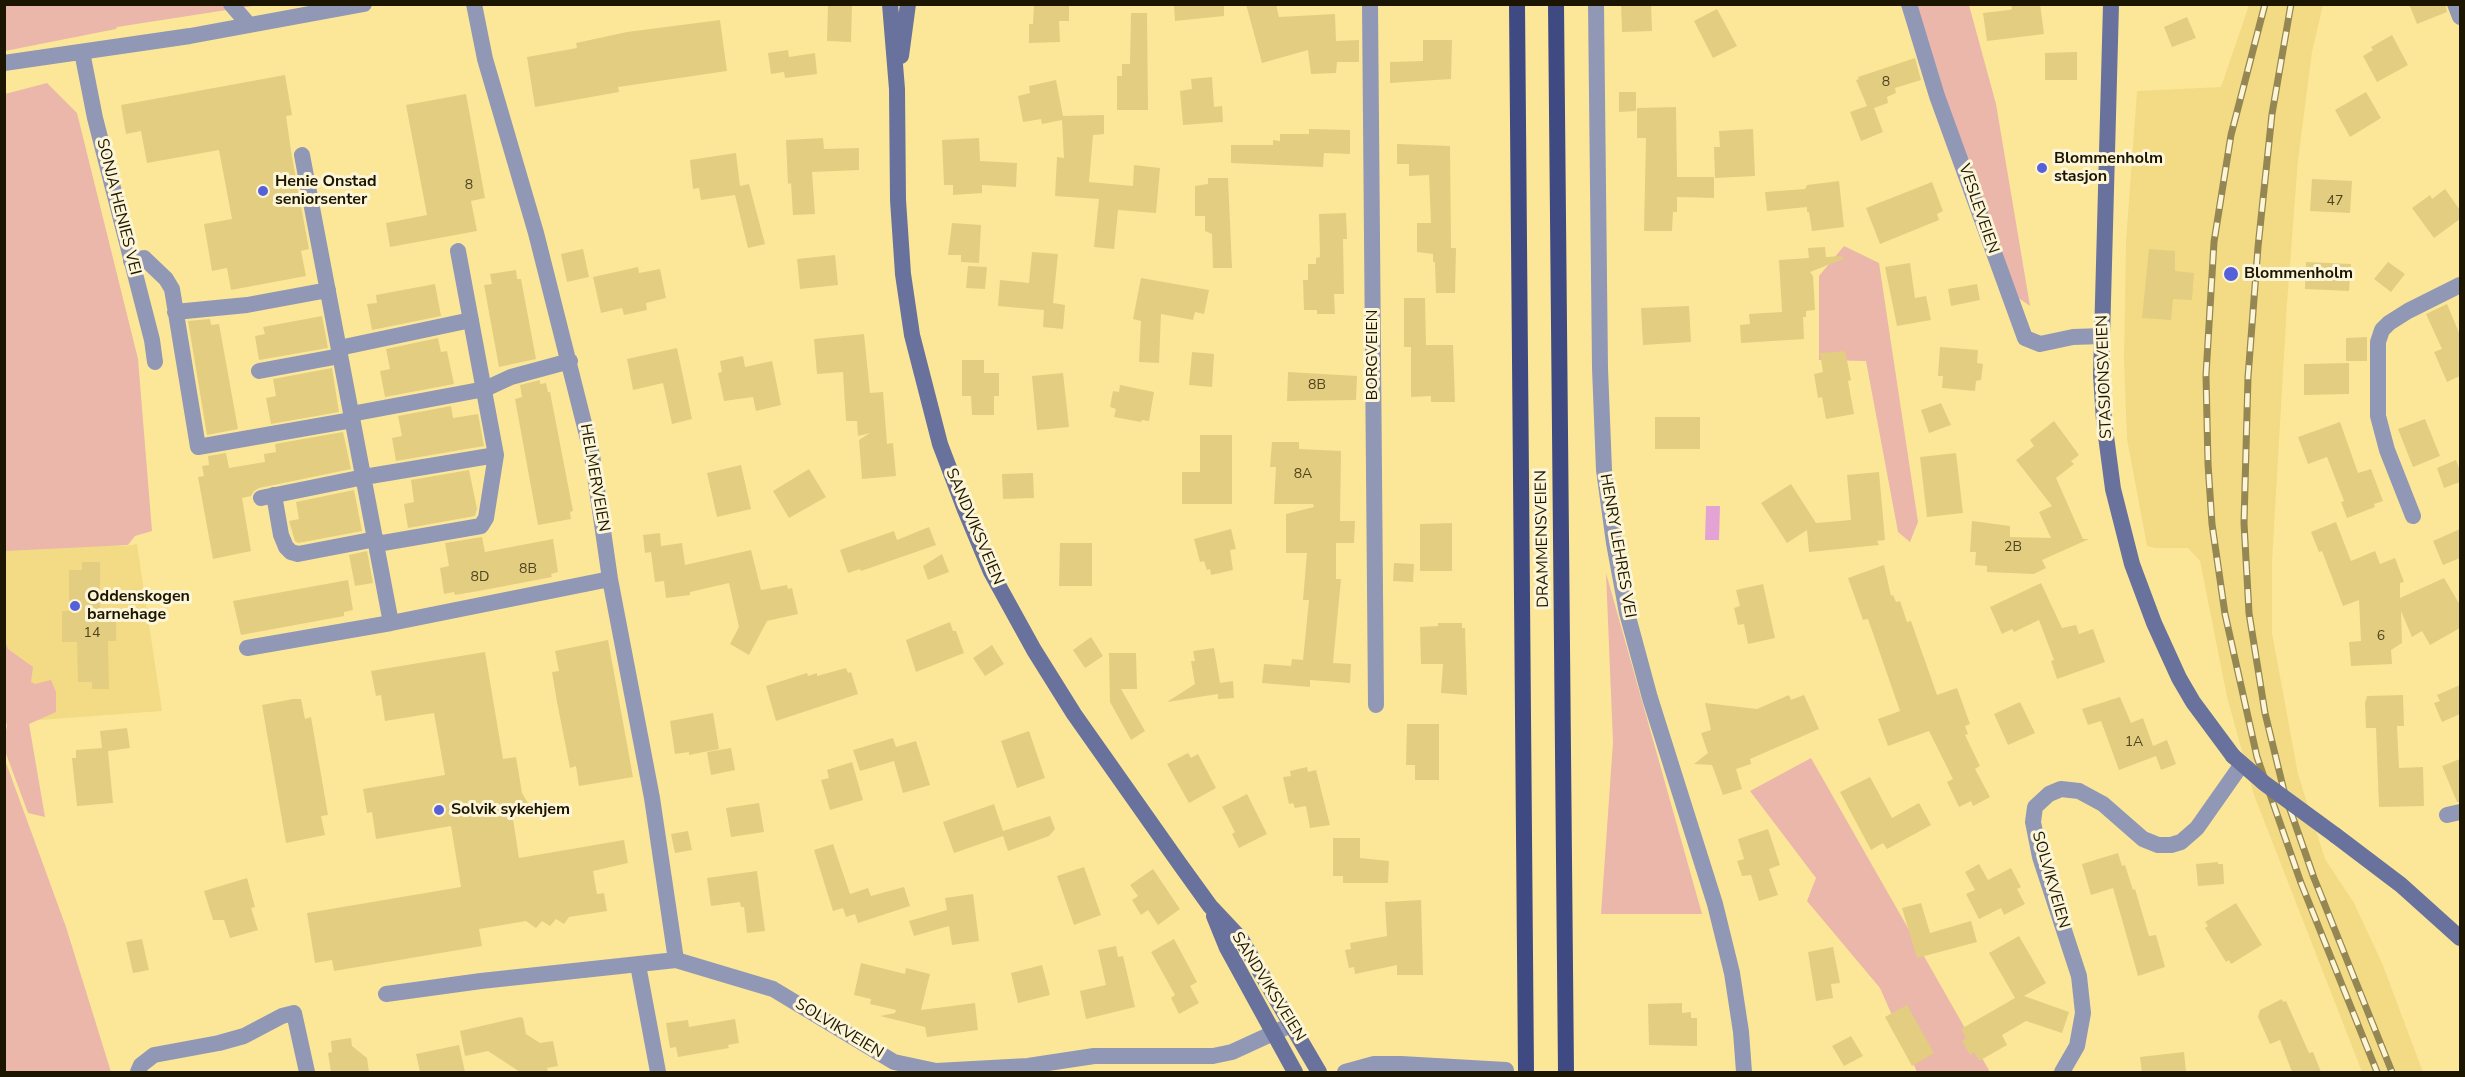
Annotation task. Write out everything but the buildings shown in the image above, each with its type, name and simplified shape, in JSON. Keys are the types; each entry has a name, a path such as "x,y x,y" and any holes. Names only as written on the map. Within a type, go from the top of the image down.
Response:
{"highway":[{"name":"DRAMMENSVEIEN","path":"1517,4 1526,1072"},
{"name":"DRAMMENSVEIEN","path":"1556,4 1566,1072"}],"main road":[{"path":"890,4 897,89"},
{"path":"897,89 908,4"},
{"name":"STASJONSVEIEN","path":"2111,4 2101,375 2108,455 2122,529 2132,564 2154,623 2179,678 2206,722 2237,764 2401,885 2460,938"},
{"name":"SANDVIKSVEIEN","path":"897,89 898,200 903,274 912,335 940,444 965,510 992,572 1034,650 1074,714 1210,906 1241,939 1293,1024 1319,1072"},
{"name":"SANDVIKSVEIEN","path":"1210,906 1227,948 1295,1072"}],"street":[{"path":"231,4 249,25"},
{"path":"4,63 249,25 364,4"},
{"name":"HELMERVEIEN","path":"474,4 485,59 536,233 592,454 610,579 652,798 676,960"},
{"name":"BORGVEIEN","path":"1370,4 1376,705"},
{"name":"HENRY LEHRES VEI","path":"1596,4 1600,368 1604,470 1612,533 1627,613 1650,698 1724,939 1740,1020 1744,1072"},
{"name":"VESLEVEIEN","path":"1909,4 1945,118 2025,338 2040,344 2073,337 2102,336"},
{"path":"2455,4 2460,17"},
{"name":"SONJA HENIES VEI","path":"82,52 95,118 152,339 155,362"},
{"path":"302,155 391,623"},
{"path":"458,251 496,455 486,518 481,526 298,554 286,547 268,496 496,455"},
{"path":"131,261 144,258 166,279 172,289 198,447 485,389 511,377 570,361"},
{"path":"2413,516 2387,450 2378,416 2378,342 2382,330 2389,323 2460,285"},
{"path":"175,312 247,304 328,290"},
{"path":"260,371 471,320"},
{"path":"247,648 391,623 610,579"},
{"name":"SOLVIKVEIEN","path":"2062,1072 2077,1046 2083,1012 2079,976 2040,856 2033,822 2035,807 2049,794 2061,789 2079,791 2103,804 2143,839 2158,845 2171,845 2181,842 2197,828 2237,764"},
{"name":"SOLVIKVEIEN","path":"386,994 481,981 676,960 773,989 894,1062 936,1071 1028,1069 1094,1056 1213,1056 1232,1052 1274,1035 1293,1024"},
{"path":"638,965 658,1072"},
{"path":"138,1072 141,1065 154,1055 236,1038 282,1016 294,1013 307,1072"},
{"path":"1345,1072 1374,1064 1506,1070"}],"shaded area":[{"path":"5,5 259,5 117,27 5,51"},
{"path":"1913,5 1969,5 1996,104 2030,306 2007,290"},
{"path":"2249,5 2323,5 2312,52 2298,160 2272,562 2272,633 2298,774 2325,859 2354,903 2382,963 2423,1072 2362,1072 2254,795 2227,697 2200,561 2188,548 2147,546 2127,439 2124,360 2126,241 2137,91 2221,87"},
{"path":"47,83 77,113 138,359 152,531 135,536 128,545 5,551 5,94"},
{"path":"1844,246 1879,263 1918,522 1910,542 1898,532 1866,361 1819,360 1819,276"},
{"path":"1706,506 1720,506 1719,540 1705,540"},
{"name":"Oddenskogen barnehage","path":"4,539 125,546 137,544 162,711 26,721 5,666"},
{"path":"1606,573 1702,914 1601,914 1613,742"},
{"path":"4,638 8,649 33,667 31,682 35,684 51,680 56,692 56,712 29,724 45,817 28,813 5,751 7,726 4,712"},
{"path":"1811,758 1990,1072 1917,1072 1880,988 1807,901 1816,878 1750,791"},
{"path":"5,760 66,927 111,1072 5,1072"}],"railway":[{"path":"2265,4 2231,135 2214,242 2206,375 2212,524 2225,614 2257,757 2301,883 2377,1072"},
{"path":"2291,4 2272,114 2258,247 2248,377 2244,523 2249,613 2265,713 2285,795 2314,878 2392,1072"}],"place":[{"name":"Blommenholm stasjon","path":"2042,168"},
{"name":"Henie Onstad seniorsenter","path":"263,191"},
{"name":"Blommenholm","path":"2231,274"},
{"name":"Oddenskogen barnehage","path":"75,606"},
{"name":"Solvik sykehjem","path":"439,810"}]}
